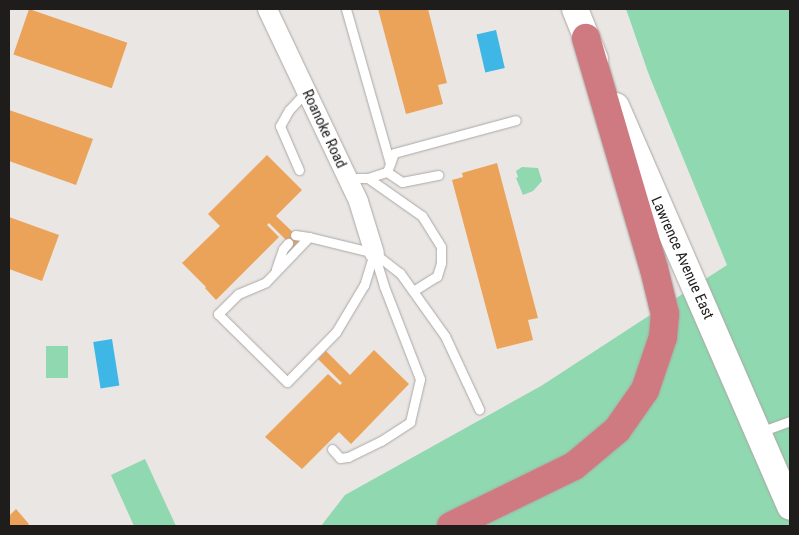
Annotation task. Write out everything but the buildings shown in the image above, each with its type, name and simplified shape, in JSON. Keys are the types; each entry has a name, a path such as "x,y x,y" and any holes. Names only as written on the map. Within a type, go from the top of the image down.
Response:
{"highway":[{"path":"451,526 574,466 617,430 645,390 663,337 664,314 654,269 586,38"}],"main road":[{"name":"Lawrence Avenue East","path":"575,9 790,508"}],"street":[{"name":"Roanoke Road","path":"267,9 358,201 374,253"}],"lane":[{"path":"346,9 390,163"},
{"path":"299,170 280,126 289,110 306,92"},
{"path":"347,178 368,178 386,172 394,153 516,120"},
{"path":"386,172 402,182 438,175"},
{"path":"368,178 422,216 441,247 441,263 437,276 414,291"},
{"path":"295,234 374,253 400,272 445,336 479,409"},
{"path":"309,237 266,282 238,294 218,314 287,382 336,332 364,285 374,253"},
{"path":"274,273 283,249 288,243"},
{"path":"332,449 340,458 348,457 381,441 410,422 420,379 384,286 374,253"},
{"path":"757,432 790,422"}],"green space":[{"path":"626,9 790,9 790,526 321,526 345,495 541,386 727,265 649,75"},
{"path":"522,167 538,168 542,181 533,191 523,195 516,178 518,177 516,171"},
{"path":"46,346 68,346 68,378 46,378"},
{"path":"145,459 176,526 134,526 111,475"}],"water":[{"path":"496,30 505,68 485,72 477,34"},
{"path":"112,339 119,385 101,388 93,342"}]}
